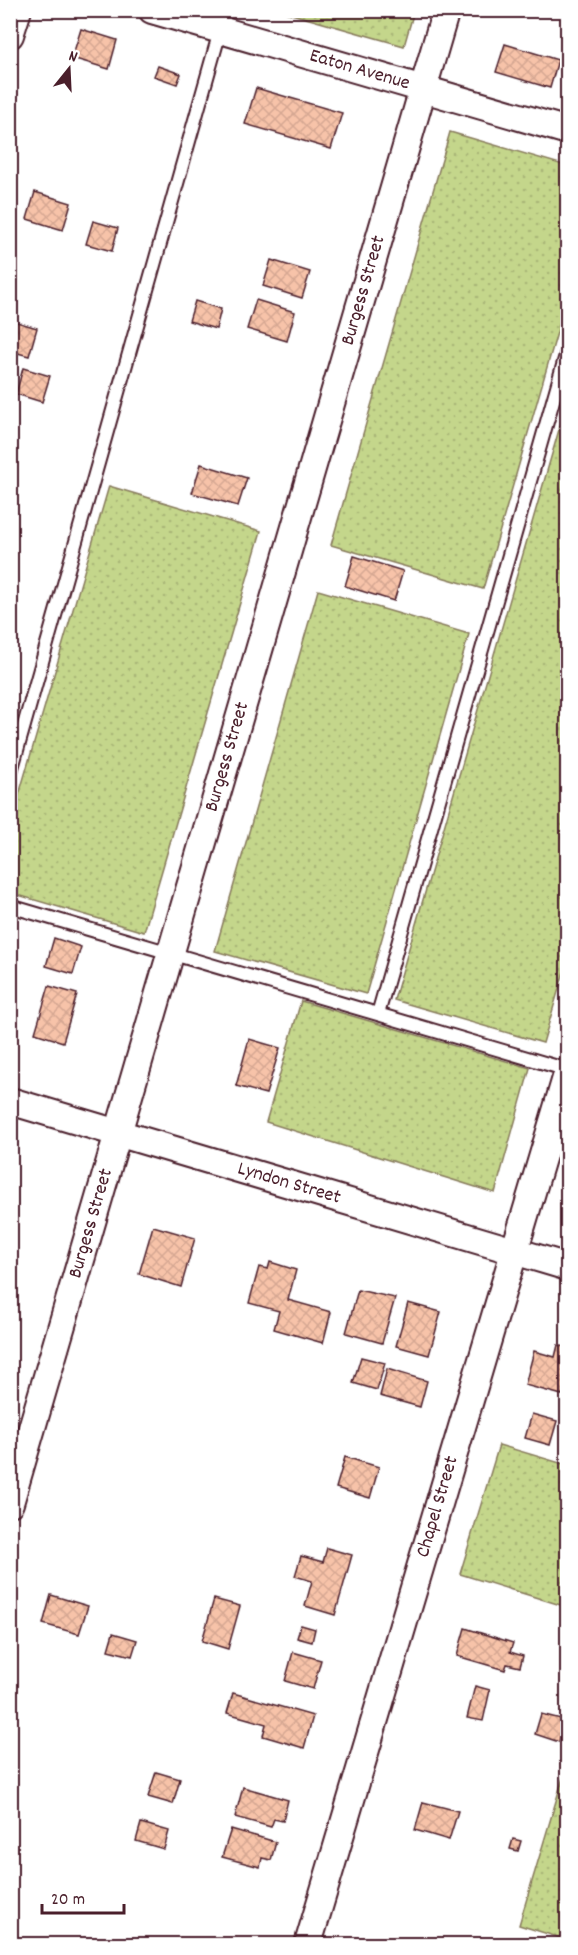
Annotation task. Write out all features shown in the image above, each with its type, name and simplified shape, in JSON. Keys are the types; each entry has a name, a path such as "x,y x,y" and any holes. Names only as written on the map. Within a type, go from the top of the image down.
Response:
{"street":[{"path":"10,35 18,10"},
{"name":"Eaton Avenue","path":"152,10 224,21 422,89 567,131"},
{"name":"Burgess Street","path":"10,1503 446,10"},
{"name":"Chapel Street","path":"308,1944 567,1070"},
{"name":"Lyndon Street","path":"10,1101 567,1267"}],"lane":[{"path":"10,775 224,21"},
{"path":"378,1014 567,348"},
{"path":"10,906 567,1070"}],"green space":[{"path":"281,11 414,11 404,46"},
{"path":"450,132 567,166 567,298 483,589 331,545"},
{"path":"567,402 568,958 543,1043 394,1000"},
{"path":"109,486 261,531 144,932 11,893 11,822"},
{"path":"318,590 469,634 366,994 215,951"},
{"path":"301,1001 530,1068 495,1193 266,1122"},
{"path":"499,1445 567,1465 567,1607 460,1574"},
{"path":"567,1764 567,1940 519,1925"}],"building":[{"path":"81,29 117,40 109,69 72,58"},
{"path":"505,44 558,60 550,88 496,72"},
{"path":"158,66 181,74 177,84 154,76"},
{"path":"256,88 342,113 331,149 245,124"},
{"path":"35,192 71,203 63,230 27,219"},
{"path":"93,221 118,228 112,251 86,244"},
{"path":"271,260 310,272 302,298 263,286"},
{"path":"256,300 295,312 287,341 247,329"},
{"path":"195,301 221,309 216,329 189,321"},
{"path":"10,320 37,328 29,356 10,351"},
{"path":"23,368 50,376 42,402 16,394"},
{"path":"201,464 247,478 238,506 192,493"},
{"path":"354,556 403,571 394,601 345,586"},
{"path":"54,938 81,947 73,974 46,966"},
{"path":"49,986 77,994 63,1042 35,1033"},
{"path":"249,1039 280,1048 266,1094 236,1086"},
{"path":"153,1226 195,1238 181,1287 139,1274"},
{"path":"270,1262 296,1270 288,1300 331,1312 323,1343 274,1329 279,1311 249,1303 259,1267 268,1269"},
{"path":"358,1290 395,1298 382,1343 346,1333"},
{"path":"408,1303 441,1312 429,1355 396,1346"},
{"path":"558,1345 568,1348 568,1378 562,1395 525,1385 534,1351 555,1357"},
{"path":"361,1357 385,1363 377,1390 353,1383"},
{"path":"387,1369 427,1381 420,1407 380,1396"},
{"path":"532,1414 557,1421 550,1445 525,1438"},
{"path":"345,1457 379,1467 370,1498 336,1488"},
{"path":"327,1548 352,1555 335,1615 305,1606 312,1581 295,1576 301,1556 323,1562"},
{"path":"51,1595 88,1606 79,1634 43,1624"},
{"path":"214,1599 240,1606 228,1649 202,1641"},
{"path":"301,1625 315,1629 312,1642 297,1638"},
{"path":"465,1628 513,1643 510,1652 523,1656 520,1667 507,1664 505,1670 457,1656"},
{"path":"113,1633 137,1640 132,1656 108,1650"},
{"path":"293,1652 321,1660 313,1689 285,1681"},
{"path":"475,1686 490,1690 483,1721 467,1718"},
{"path":"233,1693 313,1716 304,1748 263,1736 266,1724 227,1713"},
{"path":"541,1714 565,1720 559,1742 535,1734"},
{"path":"156,1772 180,1779 173,1804 148,1797"},
{"path":"243,1787 288,1800 283,1821 274,1819 271,1827 235,1817"},
{"path":"423,1802 458,1811 449,1840 415,1830"},
{"path":"141,1823 169,1831 164,1849 136,1841"},
{"path":"231,1829 276,1842 271,1860 262,1858 260,1867 222,1857"},
{"path":"513,1839 521,1841 518,1851 510,1849"}]}
